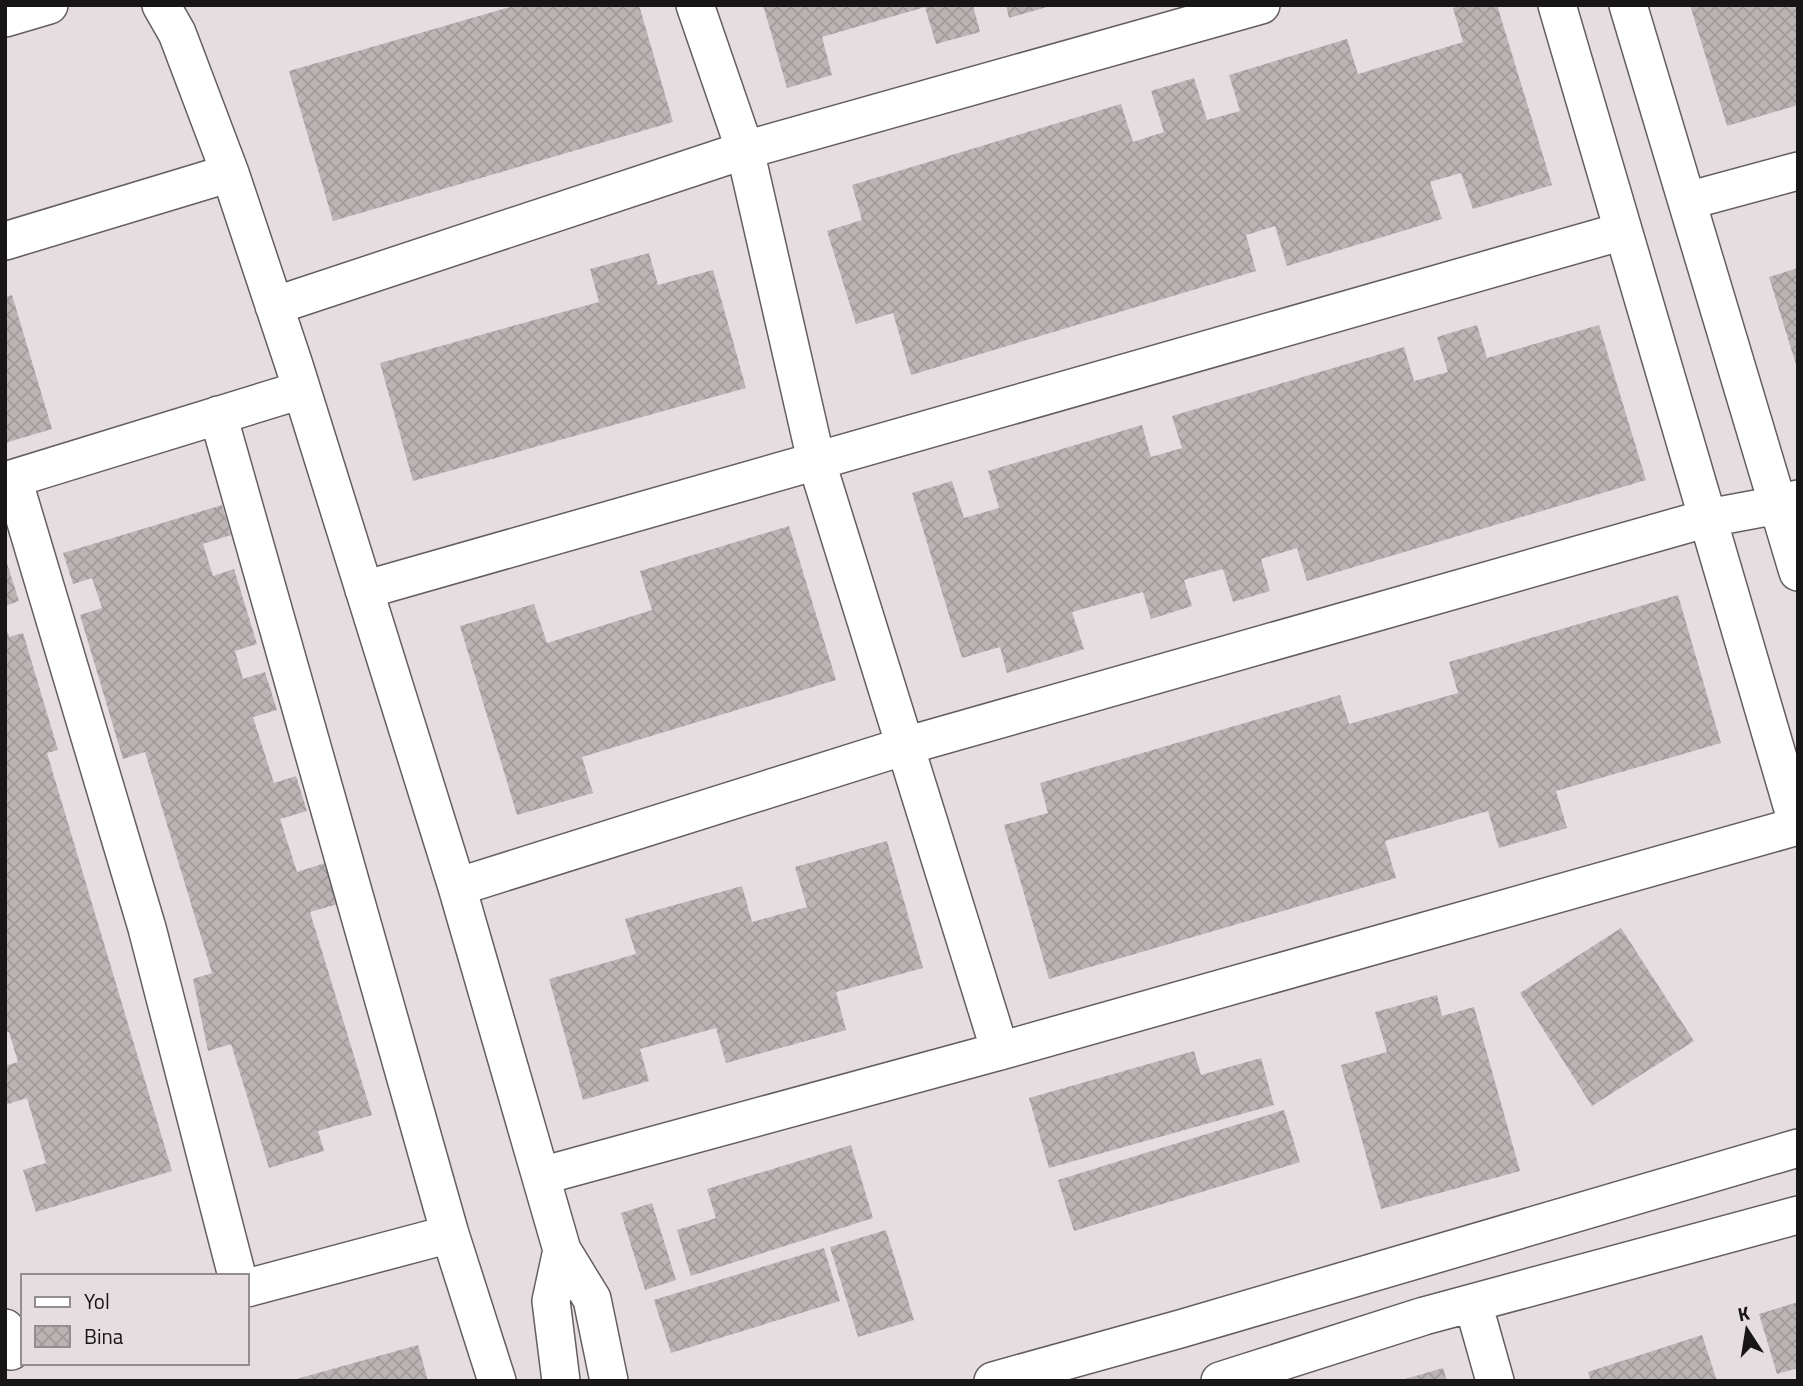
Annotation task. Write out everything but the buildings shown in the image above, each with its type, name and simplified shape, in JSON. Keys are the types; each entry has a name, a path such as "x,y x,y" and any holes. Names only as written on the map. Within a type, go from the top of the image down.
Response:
{"street":[{"path":"5,18 49,5"},
{"path":"160,5 177,33 230,173 274,306 457,887 562,1250 592,1299 609,1381"},
{"path":"695,5 745,150 816,460 1000,1051"},
{"path":"274,306 745,150 1261,5"},
{"path":"541,1176 1000,1051 1798,826 1557,5"},
{"path":"1628,5 1687,201 1788,502 1798,572"},
{"path":"1687,201 1798,171"},
{"path":"5,241 230,173"},
{"path":"364,590 1623,231"},
{"path":"236,1274 147,928 9,480 301,390"},
{"path":"218,415 450,1234 497,1381"},
{"path":"457,887 905,746 1708,518 1788,502"},
{"path":"993,1381 1798,1148"},
{"path":"1220,1381 1424,1316 1798,1215"},
{"path":"248,1288 450,1234"},
{"path":"561,1381 551,1301 562,1250"},
{"path":"1473,1303 1496,1381"}]}
